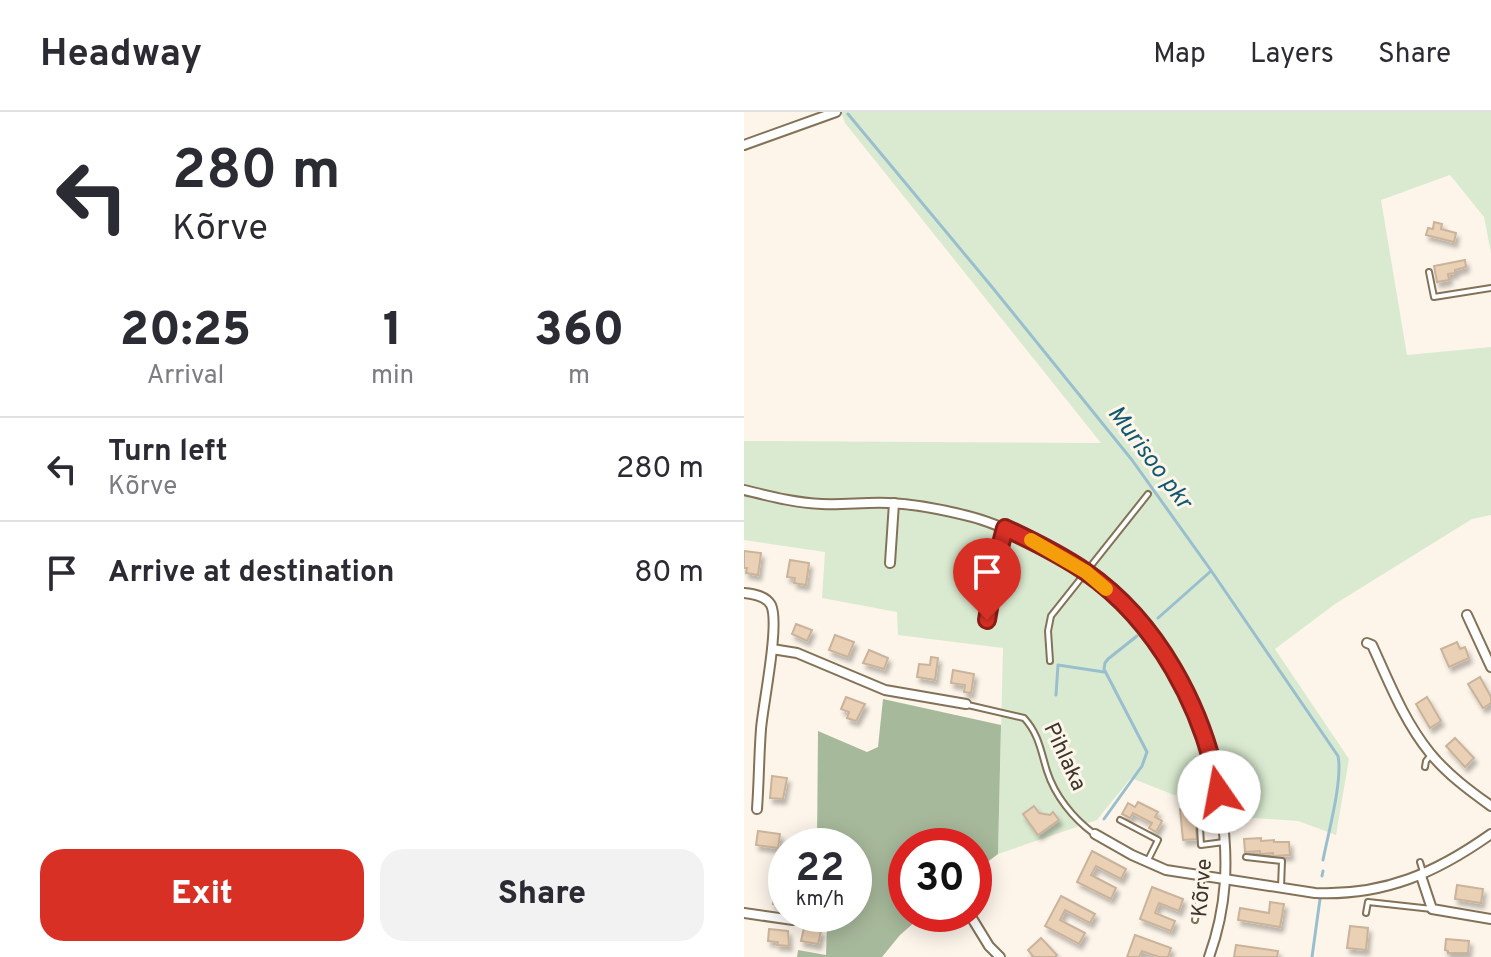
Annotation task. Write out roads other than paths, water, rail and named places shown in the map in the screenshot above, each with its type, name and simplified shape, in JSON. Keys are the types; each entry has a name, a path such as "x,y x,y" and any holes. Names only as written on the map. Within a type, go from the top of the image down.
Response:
{"street":[{"path":"744,145 836,112"},
{"name":"Kõrve","path":"744,490 793,501 822,504 894,503 931,507 974,517 1005,528 1086,572 1129,611 1170,664 1186,692 1204,732 1213,763 1223,824 1226,880 1209,957"},
{"path":"890,563 894,503"},
{"path":"987,620 1005,528"},
{"path":"744,593 765,598 772,611 772,649 762,727 757,809"},
{"path":"1467,615 1491,667"},
{"path":"1367,643 1372,645 1401,707 1431,755 1491,806"},
{"name":"Pihlaka","path":"772,649 797,653 885,690 966,704"},
{"name":"Pihlaka","path":"1095,834 1166,870 1315,893 1340,894 1373,890 1422,875 1469,850 1491,834"},
{"path":"1422,875 1432,909 1491,919"},
{"path":"744,913 768,916"},
{"path":"980,932 1000,957"}],"lane":[{"path":"1429,272 1434,297 1491,288"},
{"path":"1050,661 1048,631 1051,616 1148,494"},
{"name":"Pihlaka","path":"966,704 1024,718 1037,735 1048,775 1057,794 1080,823 1095,834"},
{"path":"1425,767 1431,755"},
{"path":"1199,808 1201,845 1224,842"},
{"path":"1120,820 1158,840 1147,862"},
{"path":"1246,857 1282,861 1281,887"},
{"path":"1420,862 1422,875"},
{"path":"1195,920 1202,877"},
{"path":"1366,913 1368,902 1432,909"}],"waterway":[{"name":"Murisoo pkr","path":"848,114 1132,460 1338,756 1337,793 1323,860"},
{"path":"1158,618 1211,571"},
{"path":"1104,819 1142,766 1147,752 1104,669 1108,659 1137,636"},
{"path":"1056,695 1058,665 1104,672"},
{"name":"Murisoo pkr","path":"1322,876 1323,871"},
{"name":"Murisoo pkr","path":"1312,957 1320,899"}]}
